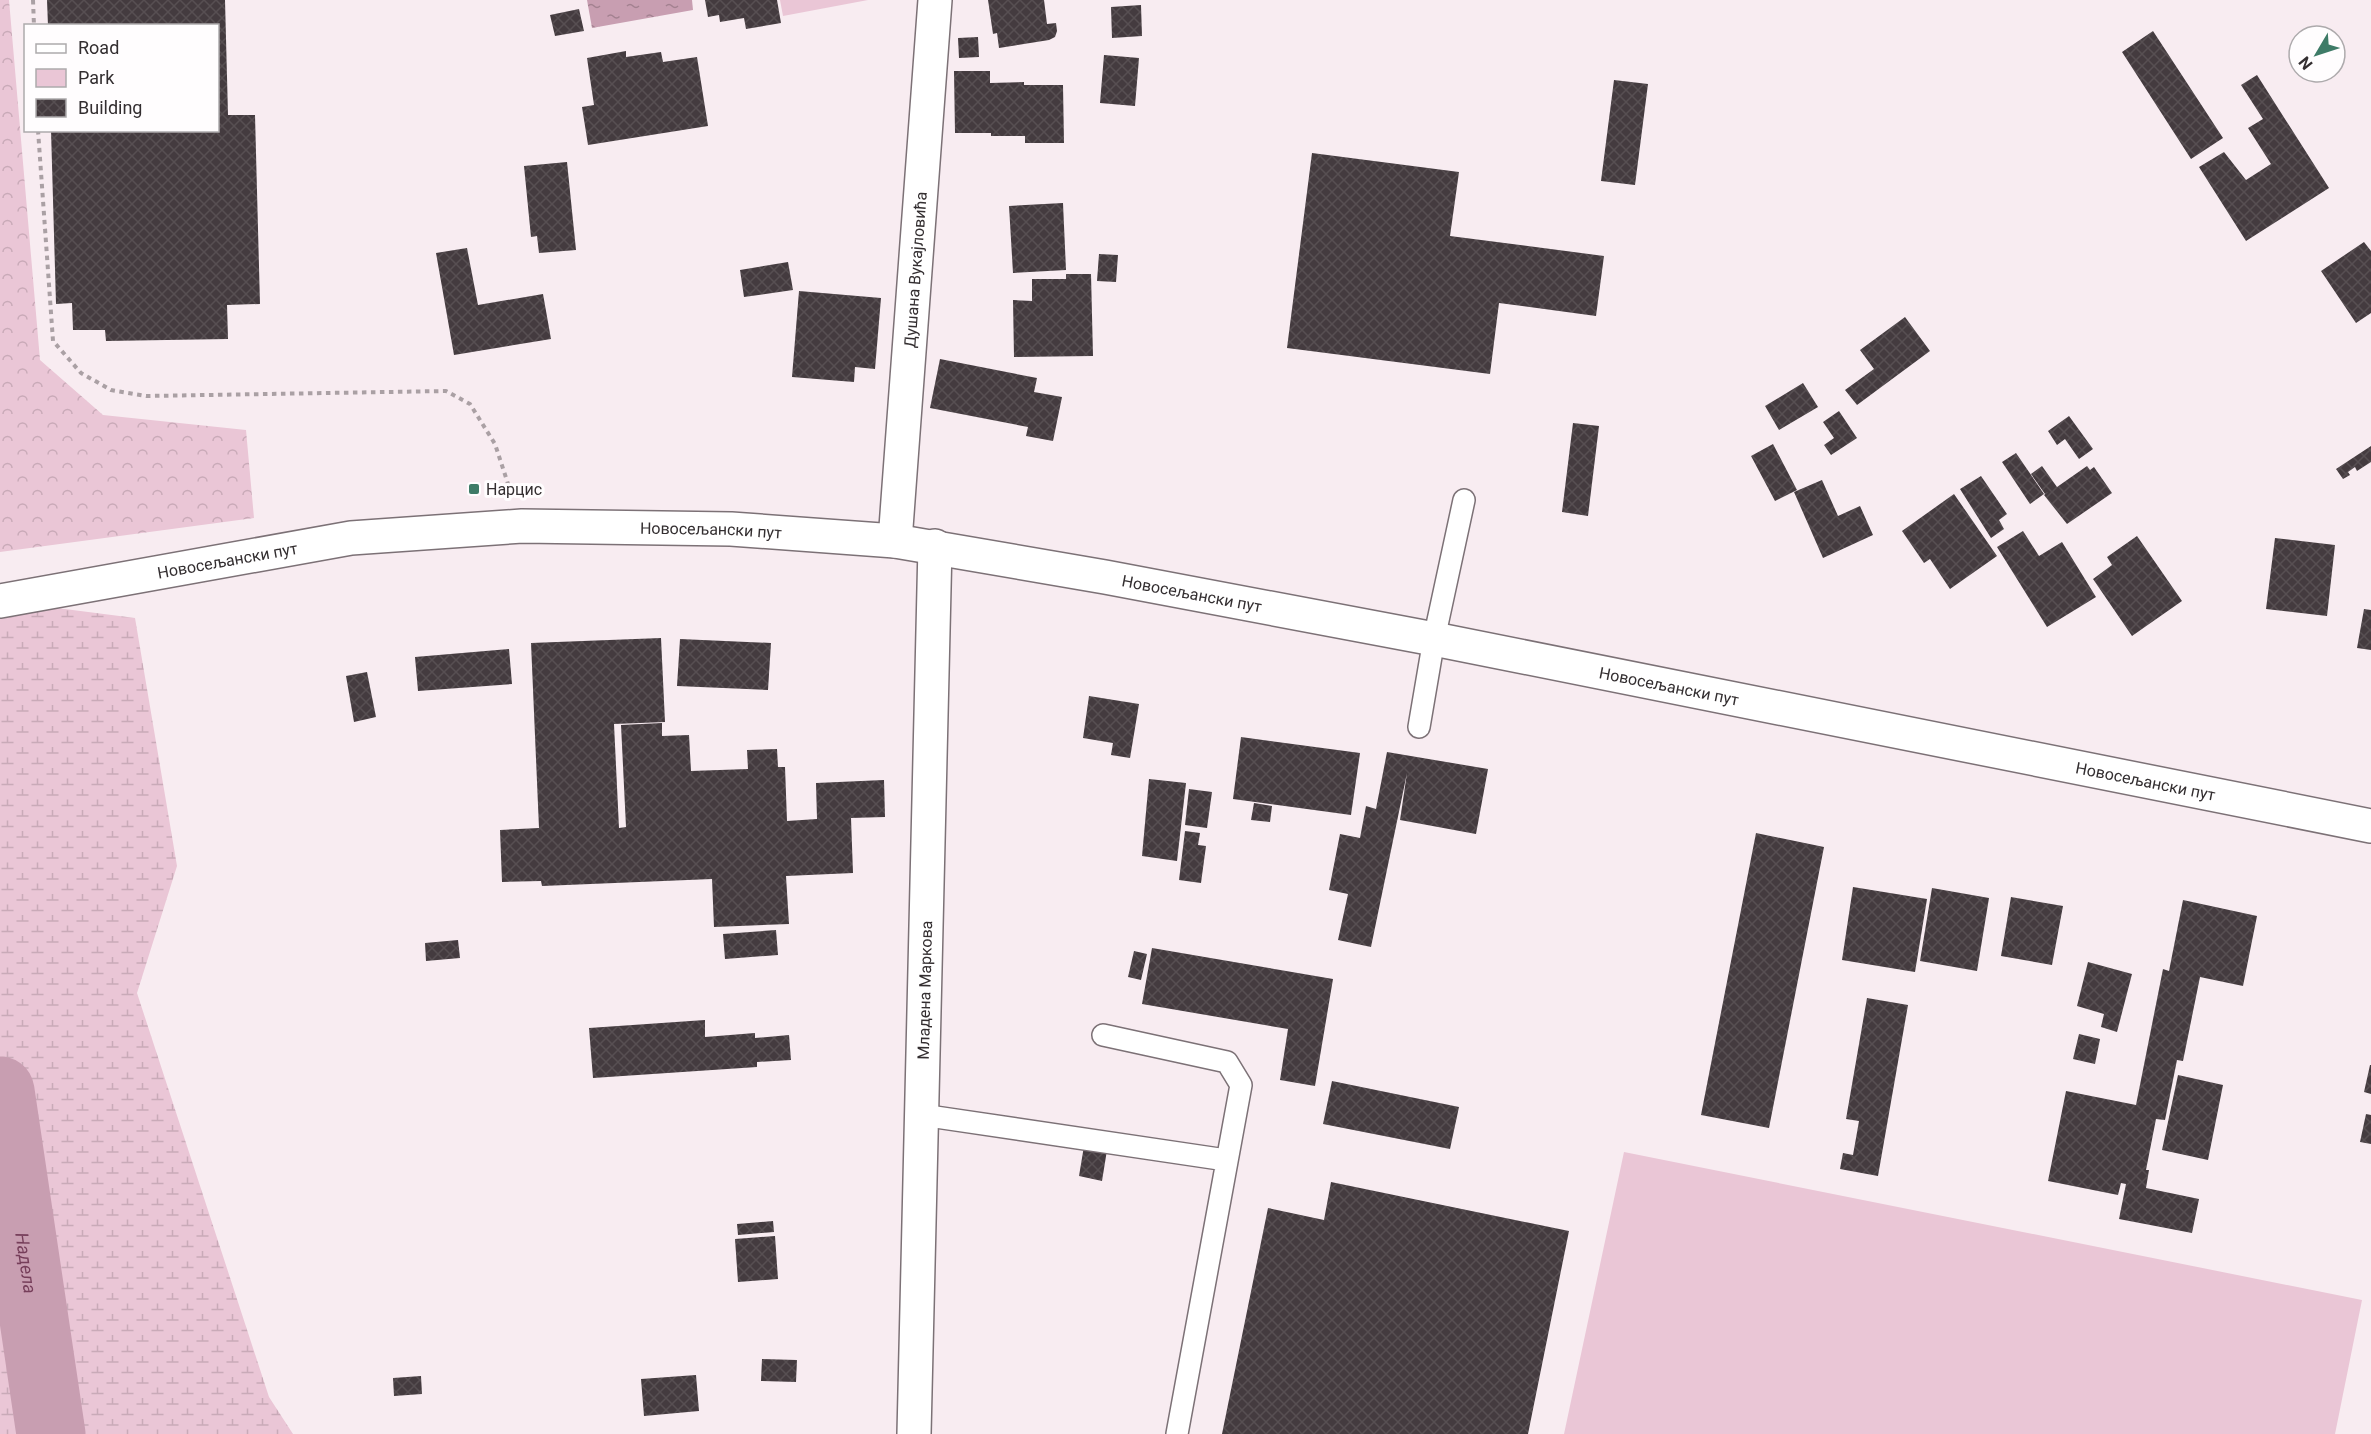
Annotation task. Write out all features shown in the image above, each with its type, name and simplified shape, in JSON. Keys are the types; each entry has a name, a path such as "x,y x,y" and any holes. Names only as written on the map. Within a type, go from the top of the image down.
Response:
{"main road":[{"name":"Душана Вукајловића","path":"896,541 935,0"},
{"name":"Новосељански пут","path":"0,601 351,538 522,526 731,529 896,541 935,546 1434,639 2371,826"},
{"name":"Младена Маркова","path":"914,1434 935,546"}],"lane":[{"path":"1419,727 1434,639 1464,500"},
{"path":"1103,1035 1227,1062 1241,1085 1177,1434"},
{"path":"922,1115 1226,1160"}],"path":[{"path":"33,0 34,24"},
{"path":"38,132 53,341 81,373 111,390 146,396 446,391 470,405 495,444 522,526"}],"green space":[{"path":"0,0 9,0 40,360 103,415 246,430 254,518 0,552"},
{"path":"780,0 868,0 783,16"},
{"path":"57,608 135,618 177,866 137,993 269,1397 293,1434 0,1434 0,619"},
{"path":"1624,1152 2362,1300 2335,1434 1564,1434"}],"water":[{"path":"587,0 692,0 693,10 592,28"}],"building":[{"path":"47,0 225,0 228,115 255,115 260,304 227,305 228,339 106,341 105,330 73,330 72,303 56,304 51,132 219,132 219,24 48,24"},
{"path":"705,0 777,0 781,23 746,29 744,18 720,22 719,15 708,17"},
{"path":"988,0 1044,0 1047,24 1056,23 1055,37 999,48 997,33 993,34"},
{"path":"1141,5 1142,36 1112,38 1111,7"},
{"path":"579,9 584,31 555,36 550,15"},
{"path":"2153,31 2223,138 2191,159 2122,52"},
{"path":"978,37 979,57 959,58 958,38"},
{"path":"626,51 626,57 661,52 663,62 697,57 708,126 588,145 582,107 594,105 587,58"},
{"path":"1104,55 1139,58 1135,106 1100,103"},
{"path":"954,71 990,71 990,83 1024,82 1024,85 1063,85 1064,143 1025,143 1025,136 955,133"},
{"path":"2257,75 2329,188 2246,241 2199,167 2224,152 2246,180 2271,164 2248,128 2263,119 2241,85"},
{"path":"1614,80 1648,84 1635,185 1601,181"},
{"path":"1312,153 1459,172 1450,236 1604,256 1596,316 1499,303 1490,374 1287,348"},
{"path":"567,162 576,250 539,253 537,236 531,237 524,166"},
{"path":"1063,203 1066,270 1013,273 1009,206"},
{"path":"2364,242 2371,251 2371,313 2356,323 2321,271"},
{"path":"467,248 478,305 543,294 551,339 454,355 436,253"},
{"path":"1099,254 1118,255 1116,282 1097,281"},
{"path":"788,262 793,290 744,297 740,270"},
{"path":"1066,274 1091,274 1093,356 1014,357 1013,300 1032,301 1032,279 1066,279"},
{"path":"799,291 881,298 875,369 855,367 854,382 792,377"},
{"path":"1905,317 1930,351 1857,405 1845,390 1874,369 1860,350"},
{"path":"940,359 1037,378 1034,392 1062,397 1053,441 1026,436 1028,427 930,408"},
{"path":"1803,383 1818,407 1779,430 1765,406"},
{"path":"1839,411 1857,438 1831,455 1824,445 1834,438 1823,422"},
{"path":"2069,416 2093,449 2079,459 2065,439 2057,445 2048,431"},
{"path":"1573,423 1599,426 1588,516 1562,512"},
{"path":"1773,444 1797,490 1775,501 1751,456"},
{"path":"2371,446 2371,462 2357,471 2355,467 2348,472 2350,475 2343,479 2336,469"},
{"path":"2016,453 2044,494 2030,504 2002,462"},
{"path":"2042,466 2057,487 2087,466 2090,470 2094,467 2112,493 2067,524 2044,495 2049,491 2045,494 2031,474"},
{"path":"1981,476 2007,514 1999,520 2004,529 1991,538 1960,489"},
{"path":"1822,480 1838,516 1860,506 1873,535 1823,558 1794,492"},
{"path":"1954,494 1997,556 1950,589 1930,559 1924,563 1902,531"},
{"path":"2023,531 2039,556 2062,542 2096,597 2047,627 1997,547"},
{"path":"2137,536 2182,601 2132,636 2093,579 2112,565 2107,557"},
{"path":"2275,538 2335,545 2327,616 2266,609"},
{"path":"2364,609 2371,610 2371,650 2357,648"},
{"path":"661,638 665,722 614,724 619,828 626,827 621,725 662,723 662,736 689,735 691,771 748,769 747,750 777,749 778,767 785,767 787,821 817,819 816,783 884,780 885,817 851,818 853,873 786,876 789,924 714,927 712,879 542,886 541,881 502,882 500,830 539,828 531,643"},
{"path":"680,639 771,643 768,690 677,686"},
{"path":"509,649 512,684 418,691 415,657"},
{"path":"367,672 376,717 354,722 346,676"},
{"path":"1089,696 1139,704 1130,758 1111,755 1113,743 1083,738"},
{"path":"1241,737 1360,753 1351,815 1233,799"},
{"path":"1387,752 1488,769 1476,834 1400,820 1407,773 1371,947 1338,940 1348,894 1329,890 1340,834 1360,838 1366,806 1376,809"},
{"path":"1149,779 1186,783 1177,861 1142,856"},
{"path":"1189,789 1212,792 1207,828 1185,825"},
{"path":"1254,803 1272,806 1270,822 1251,820"},
{"path":"1185,831 1200,833 1198,845 1206,846 1201,883 1179,880"},
{"path":"1756,833 1824,847 1769,1128 1701,1115"},
{"path":"1853,887 1927,899 1915,972 1842,960"},
{"path":"1932,888 1989,898 1977,971 1920,961"},
{"path":"2011,897 2063,906 2052,965 2001,956"},
{"path":"2183,900 2257,916 2243,986 2200,977 2183,1061 2177,1060 2165,1120 2156,1119 2146,1170 2149,1170 2146,1188 2199,1199 2192,1233 2119,1219 2126,1184 2121,1183 2118,1195 2048,1181 2066,1091 2136,1105 2163,969 2169,971"},
{"path":"776,930 778,955 725,959 723,934"},
{"path":"458,940 460,958 426,961 425,943"},
{"path":"1152,948 1333,979 1315,1086 1280,1080 1288,1029 1142,1004"},
{"path":"1134,951 1147,954 1141,980 1128,977"},
{"path":"2088,962 2132,974 2117,1032 2101,1027 2104,1014 2077,1006"},
{"path":"1867,998 1908,1005 1878,1176 1840,1169 1843,1153 1853,1155 1859,1121 1846,1119"},
{"path":"705,1020 705,1037 755,1033 755,1038 789,1035 791,1060 757,1062 757,1067 593,1078 589,1028"},
{"path":"2079,1034 2100,1039 2095,1064 2073,1059"},
{"path":"2371,1065 2371,1094 2364,1092"},
{"path":"2178,1075 2223,1085 2208,1160 2162,1150"},
{"path":"1332,1081 1459,1107 1450,1149 1323,1124"},
{"path":"2366,1114 2371,1115 2371,1144 2360,1142"},
{"path":"1084,1146 1107,1150 1102,1181 1079,1176"},
{"path":"1331,1182 1569,1231 1528,1434 1222,1434 1268,1208 1324,1220"},
{"path":"773,1221 774,1232 738,1235 737,1224"},
{"path":"775,1236 778,1279 738,1282 735,1239"},
{"path":"762,1359 797,1360 796,1382 761,1381"},
{"path":"696,1375 699,1411 644,1416 641,1379"},
{"path":"421,1376 422,1394 394,1396 393,1378"}],"waterway":[{"name":"Надела","path":"0,1091 51,1434"}],"place":[{"name":"Нарцис","path":"474,489"}]}
